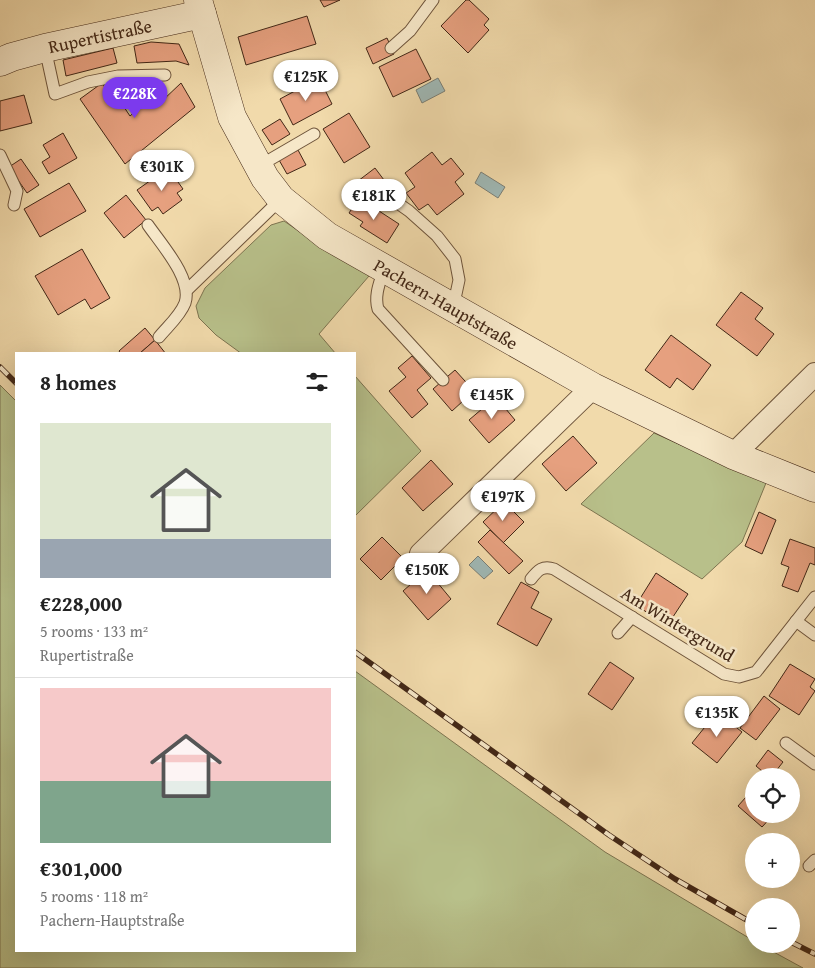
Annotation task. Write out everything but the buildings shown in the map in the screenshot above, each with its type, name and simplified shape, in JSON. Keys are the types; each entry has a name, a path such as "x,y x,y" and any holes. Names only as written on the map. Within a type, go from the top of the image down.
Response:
{"main road":[{"name":"Rupertistraße","path":"0,62 12,56 200,7"},
{"name":"Pachern-Hauptstraße","path":"200,7 232,117 266,178 281,199 326,236 593,387 733,455 815,488"}],"street":[{"path":"733,455 815,374"},
{"path":"421,554 593,387"}],"lane":[{"path":"391,48 410,32 433,0"},
{"path":"45,48 55,94 88,82 118,76 165,74"},
{"path":"259,166 314,134"},
{"path":"0,155 17,191 14,205"},
{"path":"379,190 409,211 436,236 455,259 459,280 453,308"},
{"path":"159,336 180,312 188,290 281,199"},
{"path":"148,225 181,273 188,290"},
{"path":"384,268 377,292 376,302 378,309 443,380"},
{"name":"Am Wintergrund","path":"532,579 538,570 547,566 554,569 724,674 740,677 756,672 815,598"},
{"path":"618,633 632,617"},
{"path":"796,621 815,635"},
{"path":"786,743 815,764"}],"green space":[{"path":"284,221 332,254 361,269 369,276 319,334 334,352 239,352 216,335 199,318 196,306 205,288 271,225"},
{"path":"356,377 421,451 356,515"},
{"path":"0,385 15,400 15,952 356,952 356,672 605,852 745,936 745,953 776,953 803,968 0,968"},
{"path":"654,433 766,483 742,542 702,579 581,504"}],"water":[{"path":"438,78 445,91 422,103 416,90"},
{"path":"481,172 505,187 498,198 475,183"},
{"path":"478,556 493,571 484,579 469,565"}],"railway":[{"path":"0,367 15,382"},
{"path":"356,653 609,835 675,879 745,919"},
{"path":"800,946 815,954"}]}
